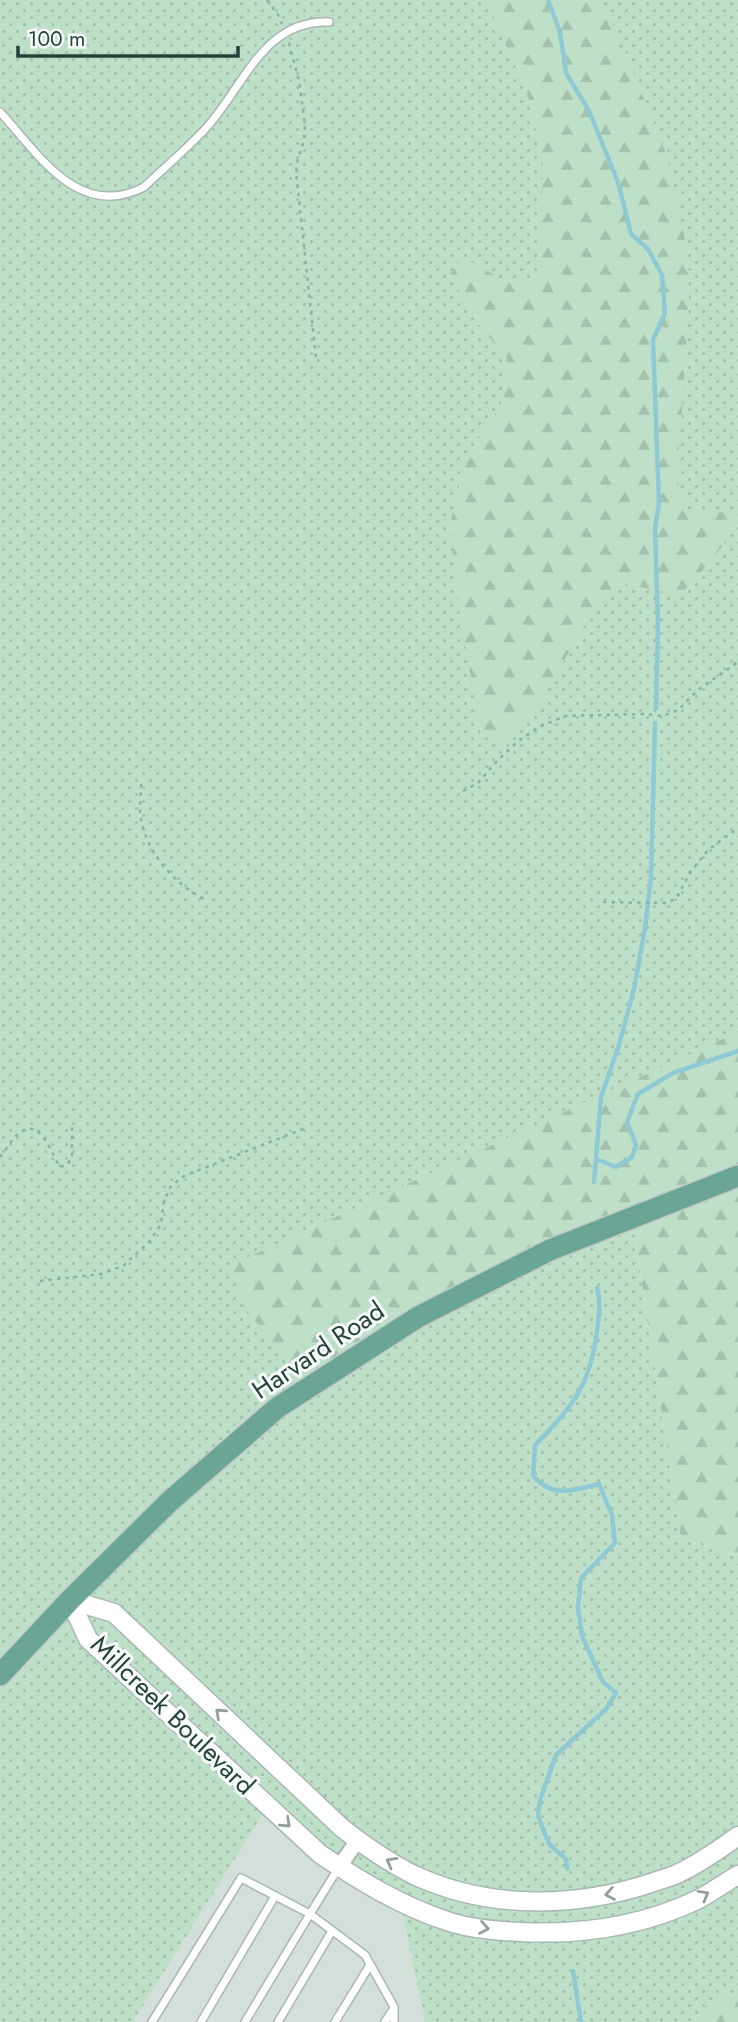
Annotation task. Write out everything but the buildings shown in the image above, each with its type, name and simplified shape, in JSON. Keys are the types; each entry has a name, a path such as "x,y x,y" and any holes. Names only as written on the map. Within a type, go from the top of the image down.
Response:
{"main road":[{"name":"Harvard Road","path":"0,1675 70,1600 170,1501 277,1408 418,1317 550,1250 738,1176"}],"street":[{"name":"Millcreek Boulevard","path":"70,1600 114,1613 342,1828 370,1850 415,1875 465,1892 519,1902 571,1901 626,1891 679,1873 738,1836"},
{"name":"Millcreek Boulevard","path":"70,1600 88,1639 320,1854 355,1878 400,1902 449,1922 498,1931 554,1934 602,1929 650,1918 697,1899 738,1875"},
{"path":"339,1867 358,1840"}],"lane":[{"path":"0,112 46,163 73,187 100,195 133,193 144,187 207,127 264,51 286,32 301,25 329,22"},
{"path":"245,2022 339,1867"},
{"path":"152,2022 241,1878 310,1914 365,1955 394,2007 394,2022"},
{"path":"201,2022 275,1896"},
{"path":"278,2022 332,1931"},
{"path":"335,2022 370,1965"},
{"path":"385,2022 394,2007"}],"path":[{"path":"267,0 286,32 297,72 305,124 296,173 316,358"},
{"path":"463,791 478,783 495,762 538,727 565,716 663,716 678,710 698,690 738,662"},
{"path":"142,784 141,812 147,839 168,873 189,892 206,900"},
{"path":"603,902 668,903 677,897 690,873 708,850 738,828"},
{"path":"0,1157 16,1136 24,1129 33,1128 41,1133 60,1167 67,1166 72,1157 72,1126"},
{"path":"40,1281 101,1274 122,1266 150,1241 161,1224 164,1202 171,1186 184,1176 308,1127"}],"shaded area":[{"path":"268,1806 400,1902 425,2022 133,2022"}],"green space":[{"path":"0,0 738,0 738,1130 418,1317 632,1218 681,1539 738,1555 738,1991 703,2007 694,2022 425,2022 400,1902 268,1806 133,2022 0,2022"},
{"path":"486,0 601,0 625,51 667,156 688,253 689,302 676,476 688,513 738,512 736,522 724,544 680,595 620,583 582,628 545,695 523,726 504,741 481,736 459,609 450,524 466,458 501,404 507,359 476,321 450,274 462,257 507,282 539,281 543,161 527,92"},
{"path":"738,1032 738,1555 681,1539 632,1218 550,1250 307,1388 245,1308 231,1265"},
{"path":"738,1991 738,2022 694,2022 703,2007"}],"waterway":[{"path":"548,0 560,32 566,73 589,111 618,182 631,234 648,249 662,275 665,313 653,340 659,503 655,528 658,624 656,708"},
{"path":"594,1182 601,1097 634,989 645,928 651,878 655,723"},
{"path":"596,1159 616,1167 632,1157 636,1145 627,1122 638,1094 673,1073 738,1051"},
{"path":"567,1868 566,1859 550,1845 545,1834 538,1816 540,1800 556,1755 606,1709 616,1693 603,1682 582,1636 578,1608 581,1578 615,1543 612,1515 599,1484 564,1491 548,1488 533,1476 535,1445 569,1407 590,1367 599,1315 597,1288"},
{"path":"573,1971 581,2022"}]}
